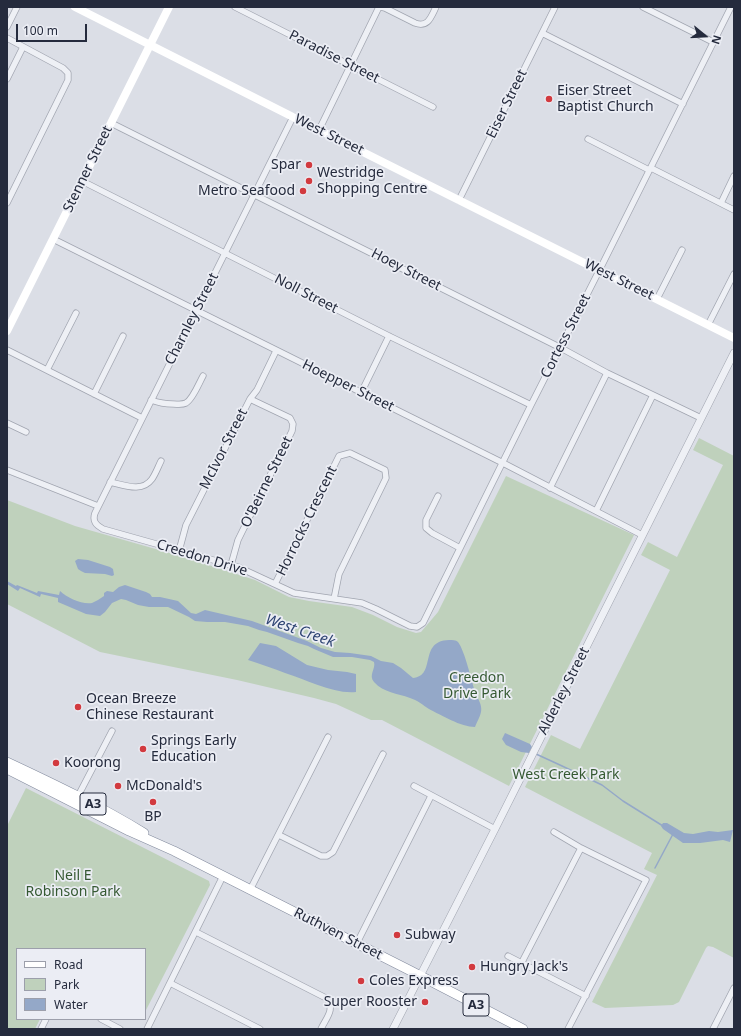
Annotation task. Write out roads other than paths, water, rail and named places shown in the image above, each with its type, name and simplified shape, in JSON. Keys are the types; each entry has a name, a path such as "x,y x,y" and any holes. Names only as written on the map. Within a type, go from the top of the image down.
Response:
{"highway":[{"name":"Ruthven Street","path":"7,762 77,800 129,831 174,851 523,1029"},
{"name":"Ruthven Street","path":"7,769 77,800"}],"main road":[{"name":"West Street","path":"75,7 734,338"},
{"name":"Stenner Street","path":"7,331 169,7"}],"street":[{"path":"7,27 17,7"},
{"name":"Paradise Street","path":"235,7 433,106"},
{"path":"319,130 380,7 418,24 423,24 429,20 436,7"},
{"name":"Eiser Street","path":"459,200 555,7"},
{"path":"643,7 713,42"},
{"name":"Cortess Street","path":"423,623 731,7"},
{"path":"542,33 683,104"},
{"path":"7,38 63,68 68,73 68,80 7,203"},
{"path":"7,79 23,47"},
{"name":"Charnley Street","path":"94,522 94,516 98,506 293,117"},
{"name":"Hoey Street","path":"111,123 701,418"},
{"path":"588,139 648,169 653,169 734,210"},
{"path":"721,203 734,176"},
{"name":"Noll Street","path":"82,180 389,336 531,405"},
{"name":"Hoepper Street","path":"53,239 503,463 642,535"},
{"path":"657,300 682,250"},
{"path":"708,325 734,274"},
{"path":"47,370 76,313"},
{"path":"94,394 123,336"},
{"path":"361,393 389,336"},
{"path":"7,350 142,418"},
{"name":"McIvor Street","path":"179,551 186,526 276,351"},
{"name":"Alderley Street","path":"393,1029 734,353"},
{"path":"550,488 607,372"},
{"path":"151,400 165,404 187,403 192,398 203,376"},
{"path":"596,511 653,395"},
{"name":"O'Beirne Street","path":"231,565 238,540 292,431 293,424 290,418 250,399"},
{"path":"7,423 26,432"},
{"name":"Horrocks Crescent","path":"275,584 339,456 350,453 385,470 386,478 339,574 334,599"},
{"path":"110,482 135,488 144,487 152,480 161,461"},
{"path":"7,470 98,506"},
{"path":"438,496 426,520 426,528 432,533 460,548"},
{"name":"Creedon Drive","path":"94,522 97,526 103,529 238,566 294,593 362,603 410,626 417,627 423,623"},
{"path":"77,800 112,731"},
{"path":"250,890 328,736"},
{"path":"279,835 321,856 328,856 333,852 383,754"},
{"path":"414,786 495,829"},
{"path":"357,943 431,796"},
{"path":"554,832 581,848 646,880 568,1029"},
{"path":"522,962 581,848"},
{"path":"146,1029 223,876"},
{"path":"196,932 326,998 331,1008 320,1029"},
{"path":"508,956 586,996"},
{"path":"170,983 260,1029"},
{"path":"713,1029 732,998 734,988"},
{"path":"41,1029 46,1020"},
{"path":"103,1020 120,1029"}],"water":[{"path":"78,559 88,560 110,567 113,569 114,575 85,573 78,569 75,561"},
{"path":"7,581 16,586 17,585 37,593 38,591 59,595 60,591 75,600 84,603 92,603 104,596 104,593 107,591 113,592 119,587 125,585 146,592 152,597 160,597 178,601 191,613 196,614 205,610 252,621 307,641 321,648 335,652 371,656 381,661 393,663 413,678 420,676 424,671 430,652 434,646 440,642 455,640 461,646 466,660 476,695 479,700 481,708 480,715 475,727 464,725 429,709 415,700 378,686 372,679 374,662 370,660 352,657 333,657 308,646 248,626 225,622 195,621 168,607 149,607 121,599 112,603 100,616 86,614 58,602 58,598 41,594 40,597 20,588 18,591 7,584"},
{"path":"260,643 276,646 307,665 356,674 356,692 329,689 248,660"},
{"path":"505,733 530,744 532,747 529,753 521,752 506,745 502,739"},
{"path":"663,823 667,823 684,833 693,834 709,831 718,832 733,830 730,842 723,840 700,843 683,843 663,829 661,826"}],"waterway":[{"name":"West Creek","path":"536,754 602,785 623,801 663,826"},
{"path":"655,868 673,834"}],"place":[{"name":"Eiser Street Baptist Church","path":"549,99"},
{"name":"Spar","path":"309,165"},
{"name":"Westridge Shopping Centre","path":"309,181"},
{"name":"Metro Seafood","path":"303,191"},
{"name":"Ocean Breeze Chinese Restaurant","path":"78,707"},
{"name":"Springs Early Education","path":"143,749"},
{"name":"Koorong","path":"56,763"},
{"name":"McDonald's","path":"118,786"},
{"name":"BP","path":"153,802"},
{"name":"Subway","path":"397,935"},
{"name":"Hungry Jack's","path":"472,967"},
{"name":"Coles Express","path":"361,981"},
{"name":"Super Rooster","path":"425,1002"}],"park label":[{"name":"Creedon Drive Park","path":"477,686"},
{"name":"West Creek Park","path":"566,775"},
{"name":"Neil E Robinson Park","path":"73,884"}]}
